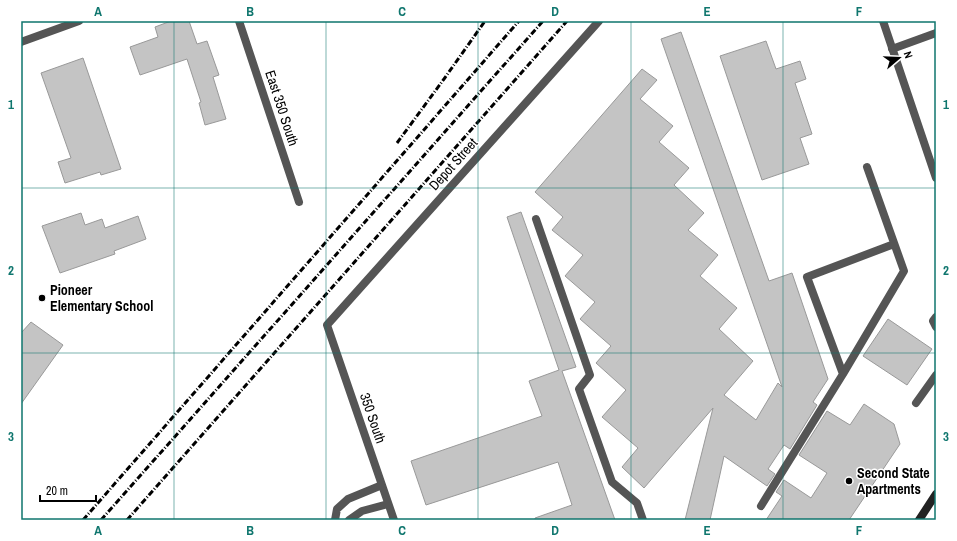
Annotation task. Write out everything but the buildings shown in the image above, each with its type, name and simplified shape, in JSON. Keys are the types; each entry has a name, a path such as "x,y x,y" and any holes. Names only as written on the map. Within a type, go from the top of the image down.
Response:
{"main road":[{"path":"919,520 936,494"}],"street":[{"path":"21,42 79,21"},
{"name":"East 350 South","path":"239,21 299,202"},
{"name":"Depot Street","path":"327,325 599,21"},
{"path":"883,21 936,178"},
{"path":"892,49 936,33"},
{"path":"761,506 843,374 904,271 867,167"},
{"path":"536,219 590,375 579,389 612,482 637,503 643,520"},
{"path":"843,374 807,277 894,244"},
{"path":"936,317 933,321 936,327"},
{"name":"350 South","path":"327,325 394,520"},
{"path":"916,403 936,375"},
{"path":"335,520 337,508 348,499 382,485"},
{"path":"349,520 362,511 388,504"}],"railway":[{"path":"397,143 485,21"},
{"path":"83,520 519,21"},
{"path":"101,520 543,21"},
{"path":"127,520 567,21"}],"place":[{"name":"Pioneer Elementary School","path":"42,298"},
{"name":"Second State Apartments","path":"849,481"}]}
